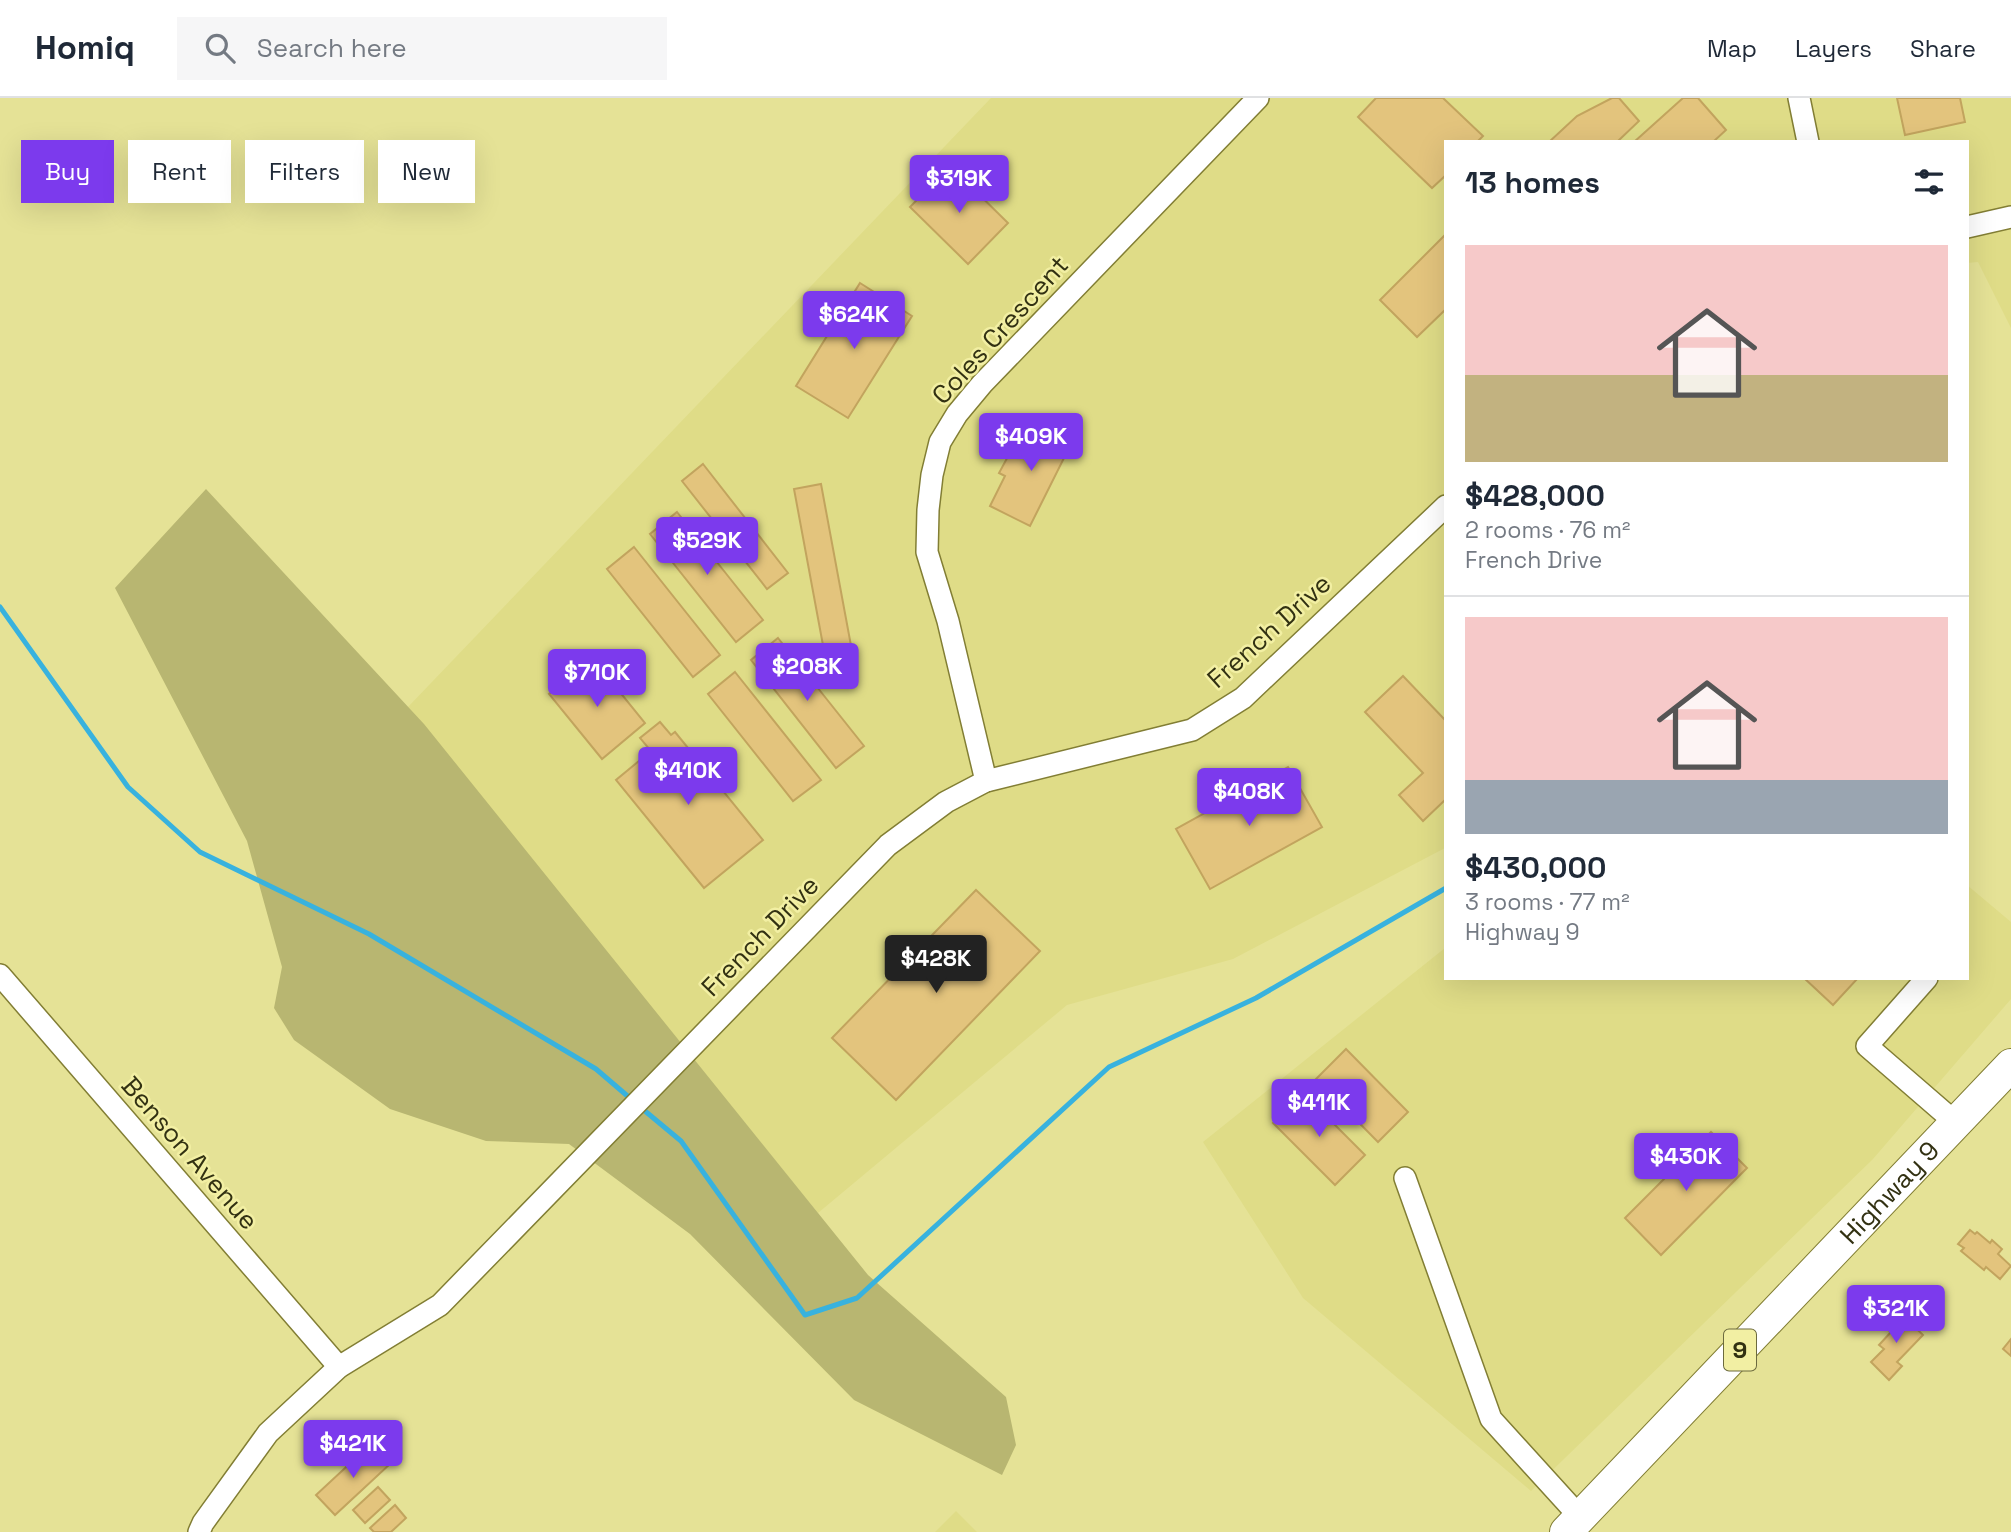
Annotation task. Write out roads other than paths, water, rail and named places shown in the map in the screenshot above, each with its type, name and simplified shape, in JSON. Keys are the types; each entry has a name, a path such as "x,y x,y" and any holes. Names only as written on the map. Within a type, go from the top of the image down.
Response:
{"highway":[{"name":"Highway 9","path":"1573,1525 2011,1065"}],"street":[{"name":"Coles Crescent","path":"986,781 948,621 927,552 932,475 940,442 957,414 982,384 1258,98"},
{"path":"1799,98 1808,140"},
{"path":"1969,226 2011,216"},
{"name":"French Drive","path":"199,1532 202,1522 268,1433 339,1367 440,1305 888,845 946,802 986,781 1143,744 1192,730 1213,718 1243,698 1444,508"},
{"name":"Benson Avenue","path":"0,975 339,1367"},
{"path":"1925,980 1867,1046 1956,1123"},
{"path":"1405,1178 1491,1419 1573,1525"}],"waterway":[{"path":"0,607 128,787 200,852 369,934 596,1069 631,1099"},
{"path":"639,1106 681,1141 805,1315 857,1298 1109,1067 1256,998 1444,889"}]}
